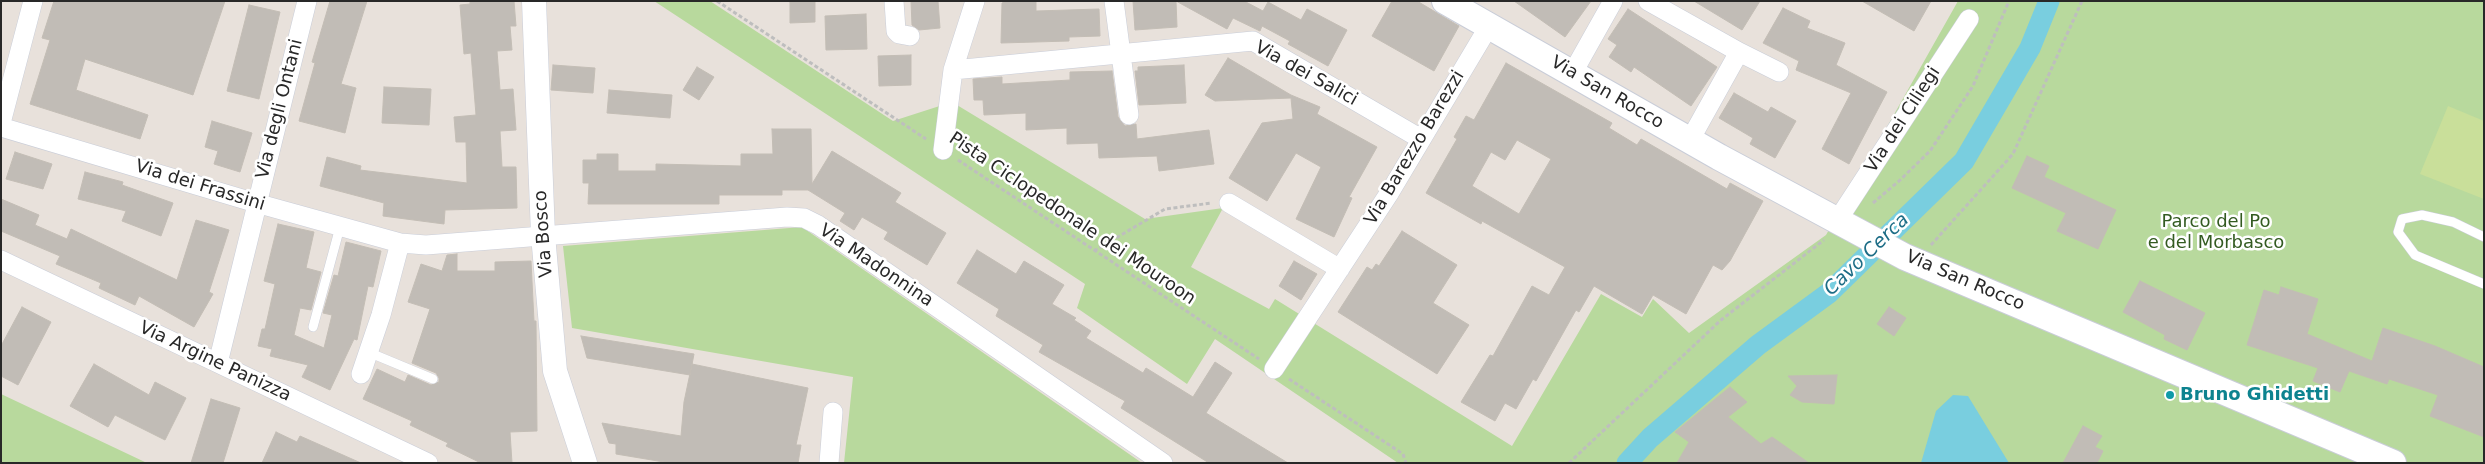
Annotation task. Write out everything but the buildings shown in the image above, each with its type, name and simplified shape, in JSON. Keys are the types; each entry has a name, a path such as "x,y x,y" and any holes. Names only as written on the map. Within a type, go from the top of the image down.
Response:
{"main road":[{"name":"Via San Rocco","path":"1448,2 1690,140 1838,229 2393,463"}],"street":[{"path":"1,125 33,1"},
{"name":"Via Bosco","path":"534,1 543,235 555,371 585,463"},
{"path":"894,1 896,31 899,34 910,36"},
{"path":"943,150 954,70 975,1"},
{"path":"1114,1 1129,115"},
{"path":"1572,74 1613,1"},
{"path":"1648,1 1779,72"},
{"name":"Via degli Ontani","path":"218,364 303,2"},
{"name":"Via dei Ciliegi","path":"1838,229 1969,18"},
{"name":"Via Barezzo Barezzi","path":"1274,369 1340,269 1421,139 1488,26"},
{"name":"Via dei Salici","path":"954,70 1253,42 1421,139"},
{"path":"1690,140 1739,52"},
{"name":"Via dei Frassini","path":"1,125 256,204 400,243 426,245 543,235"},
{"path":"1228,203 1340,269"},
{"name":"Via Madonnina","path":"543,235 778,217 804,218 818,225 1163,463"},
{"path":"361,374 381,315 400,243"},
{"name":"Via Argine Panizza","path":"1,260 428,463"},
{"path":"830,463 834,412"}],"lane":[{"path":"2484,237 2453,222 2422,215 2402,219 2398,232 2415,255 2484,284"},
{"path":"313,327 340,227"},
{"path":"368,352 433,379"}],"path":[{"name":"Pista Ciclopedonale dei Mouroon","path":"718,1 1403,454 1406,463"},
{"path":"1866,208 1899,182 1930,151 1973,86 2009,1"},
{"path":"1912,260 1930,246 2013,154 2082,1"},
{"path":"1094,251 1165,209 1207,203 1228,203"},
{"path":"1569,463 1721,320 1838,229"}],"green space":[{"name":"Parco del Po e del Morbasco","path":"654,1 710,1 893,121 952,102 1145,219 1223,208 1191,267 1269,309 1275,299 1512,446 1601,294 1642,317 1653,299 1689,333 1826,235 1958,1 2484,1 2484,463 1398,463 1215,339 1187,384 1077,308 1085,284"},
{"path":"2448,106 2484,121 2484,199 2420,174"},
{"path":"802,227 1142,463 844,463 853,377 572,328 563,246"},
{"path":"1,394 147,463 1,463"}],"water":[{"path":"1953,395 1968,396 2009,463 1921,463 1936,411"}],"waterway":[{"name":"Cavo Cerca","path":"1627,463 1650,438 1758,345 1829,293 1964,161 2030,48 2049,1"}],"place":[{"name":"Bruno Ghidetti","path":"2170,395"}]}
